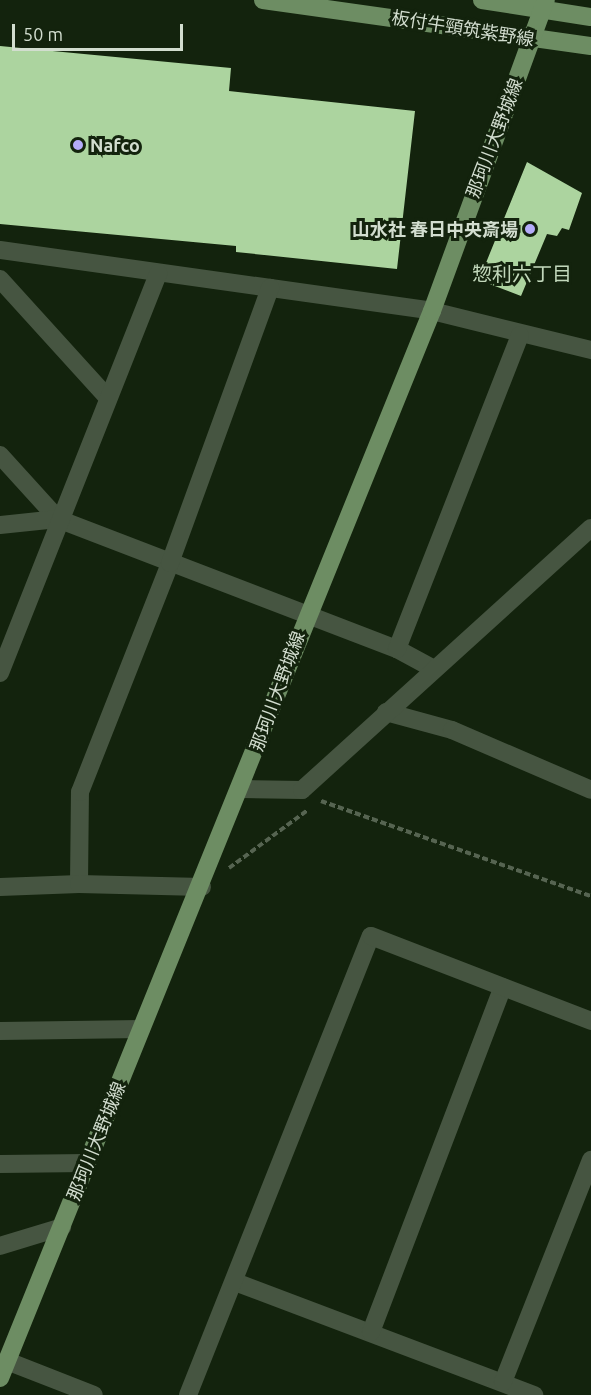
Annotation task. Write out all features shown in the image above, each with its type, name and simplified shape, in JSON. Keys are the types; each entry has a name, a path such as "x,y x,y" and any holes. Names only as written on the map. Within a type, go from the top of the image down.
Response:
{"main road":[{"name":"板付牛頸筑紫野線","path":"263,0 591,46"},
{"name":"板付牛頸筑紫野線","path":"482,0 544,4 591,17"},
{"name":"那珂川大野城線","path":"2,1367 62,1227 241,789 304,617 432,311 484,159 533,38 544,4"}],"street":[{"path":"0,250 432,311 520,335 591,350"},
{"path":"0,673 58,519 158,273"},
{"path":"0,279 108,398"},
{"path":"79,884 80,792 170,563 270,288"},
{"path":"397,650 520,335"},
{"path":"0,454 58,519 304,617 397,650 434,669"},
{"path":"0,525 58,519"},
{"path":"241,789 302,790 591,528"},
{"path":"386,712 452,730 591,790"},
{"path":"0,887 79,884 201,887"},
{"path":"188,1395 235,1282 371,936 591,1021"},
{"path":"371,1332 503,987"},
{"path":"0,1031 141,1029"},
{"path":"503,1382 591,1160"},
{"path":"0,1164 87,1163"},
{"path":"0,1246 62,1227"},
{"path":"235,1282 534,1395"},
{"path":"2,1367 94,1395"}],"path":[{"path":"201,887 322,800 591,897"}],"building":[{"path":"0,46 231,68 229,91 415,111 397,269 236,252 236,246 0,224"},
{"name":"山水社 春日中央斎場","path":"527,162 582,193 569,230 562,228 557,236 547,234 521,296 479,280"}],"place":[{"name":"Nafco","path":"78,145"},
{"name":"山水社 春日中央斎場","path":"530,229"}],"district":[{"name":"惣利六丁目","path":"522,273"}]}
